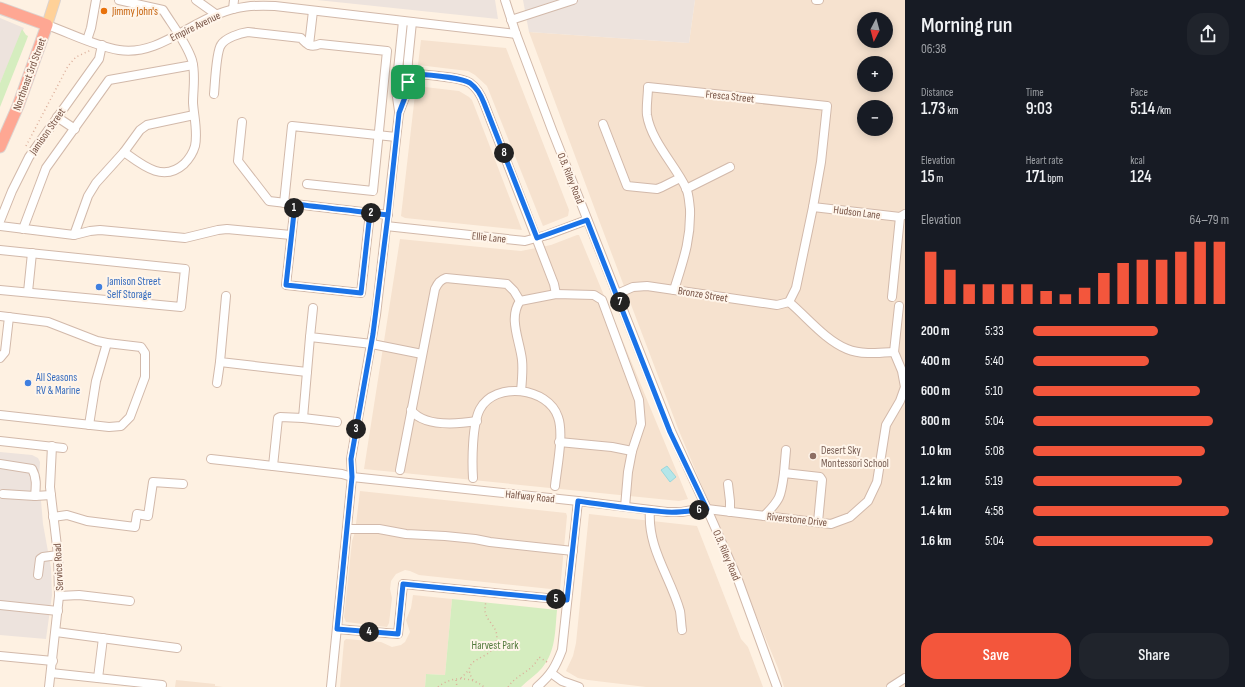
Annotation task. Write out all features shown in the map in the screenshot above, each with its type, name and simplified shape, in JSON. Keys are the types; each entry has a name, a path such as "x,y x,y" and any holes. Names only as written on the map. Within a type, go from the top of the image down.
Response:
{"highway":[{"name":"Empire Avenue","path":"0,8 47,25"},
{"name":"Northeast 3rd Street","path":"0,147 18,106 47,25"}],"main road":[{"name":"Northeast 3rd Street","path":"47,25 55,0"}],"street":[{"path":"87,40 91,28 96,0"},
{"path":"119,0 163,10 179,34 193,65 194,115 196,128 195,145 192,154 180,167 171,171 163,173 155,172 124,152"},
{"path":"196,0 217,14"},
{"path":"233,9 234,0"},
{"name":"O.B. Riley Road","path":"505,0 516,34 587,220 670,432 707,509 737,577 777,687"},
{"path":"512,20 573,0"},
{"name":"Empire Avenue","path":"47,25 87,40 120,50 136,50 151,47 217,14 246,6 275,6 516,34"},
{"path":"309,45 313,11"},
{"path":"399,113 396,90 403,21"},
{"path":"331,687 352,477 351,459 372,344 399,113 407,92 412,22"},
{"path":"214,94 219,48 224,41 242,33 248,32 301,38 309,45 315,46 320,44 387,51 373,191 307,184"},
{"name":"Jamison Street","path":"0,221 12,191 29,157 98,59 102,45"},
{"path":"23,229 46,168 109,80 193,65"},
{"path":"408,73 458,79 469,82 476,89 484,103 537,238 554,284 556,294"},
{"name":"Fresca Street","path":"674,290 687,248 689,236 689,200 686,188 661,146 647,116 648,87 827,106 821,162 813,207 796,288 790,302"},
{"path":"74,235 88,196 96,183 124,152 140,130 147,125 194,115"},
{"path":"57,117 74,129"},
{"path":"242,122 238,161 269,201 388,215"},
{"path":"603,124 627,186 657,189 680,178"},
{"path":"284,203 292,126 396,137"},
{"path":"686,188 730,167"},
{"path":"295,204 286,285 361,293 370,213"},
{"name":"Hudson Lane","path":"813,207 903,215"},
{"path":"892,297 903,215"},
{"name":"Ellie Lane","path":"386,226 525,241 587,220"},
{"path":"0,226 74,235 100,230 185,238 227,229 291,236"},
{"path":"0,250 185,268 181,307 0,290"},
{"path":"28,292 32,253"},
{"path":"400,470 435,289 442,280 446,278 507,284 514,291 520,301"},
{"name":"Bronze Street","path":"617,294 633,287 647,286 777,305 790,302"},
{"path":"520,301 556,294 594,295 602,300 639,400 641,424 632,451 628,472 625,507"},
{"path":"217,383 226,296"},
{"path":"520,301 515,311 515,320 522,360 521,391"},
{"path":"790,302 823,334 848,350 875,353 894,352"},
{"name":"Riverstone Drive","path":"707,509 831,524 850,517 868,501 877,482 886,425 900,401 905,387 904,370 894,352 898,306"},
{"path":"303,418 313,308"},
{"path":"0,316 54,324 97,341 141,347 145,353 145,377 130,417 121,426 109,427 0,415"},
{"path":"0,358 5,352 9,317"},
{"path":"310,337 372,344 422,354"},
{"path":"89,425 96,381 107,343"},
{"path":"220,362 307,372"},
{"path":"473,478 474,432 480,410 491,398 504,393 521,391 532,393 552,406 558,416 560,426 555,486"},
{"path":"411,410 415,415 440,423 477,421"},
{"path":"273,466 278,418 303,418 336,422"},
{"path":"0,441 63,448"},
{"path":"559,442 612,447 632,451"},
{"name":"Service Road","path":"50,687 59,596 58,555 51,495 50,467 52,446"},
{"path":"764,516 774,506 781,495 786,450"},
{"name":"Halfway Road","path":"211,459 342,474 352,477 650,510 682,512 707,509"},
{"path":"0,464 32,469 36,484 35,496"},
{"path":"784,472 820,477 822,480 818,522"},
{"path":"54,517 67,516 87,521 135,527 137,514 148,516 153,482 183,484"},
{"path":"728,484 730,512"},
{"path":"3,494 35,496 51,495"},
{"path":"537,687 551,673 562,650 578,501"},
{"path":"650,510 649,522 651,536 680,612 682,630"},
{"path":"347,528 380,529 406,534 445,536 573,550"},
{"path":"38,575 40,559 43,557 58,555"},
{"path":"337,629 398,634 403,584 567,600"},
{"path":"59,596 80,595 130,601"},
{"path":"0,605 58,611"},
{"path":"56,632 177,648"},
{"path":"98,678 103,638"},
{"path":"0,656 53,661"},
{"path":"51,673 162,685"},
{"path":"551,673 562,681 579,687"},
{"path":"891,687 905,678"}],"path":[{"path":"24,150 72,60 102,45"},
{"path":"438,687 461,678 473,661 492,650 497,638 495,628 486,614 486,602"},
{"path":"508,687 518,676 531,668 539,657 547,662"},
{"path":"468,670 473,680"},
{"path":"461,678 473,680 484,687"},
{"path":"456,680 458,687"}],"shaded area":[{"path":"317,0 495,0 498,19"},
{"path":"523,0 695,0 689,43 529,32"},
{"path":"695,0 905,0 905,687 784,687 778,668 679,431 529,32 689,43"},
{"path":"0,18 24,28 0,83"},
{"path":"421,40 506,48 569,210 568,216 543,226 487,86 468,71 418,65"},
{"path":"416,86 459,91 472,100 522,230 405,218 401,216"},
{"path":"579,235 688,499 679,501 364,469 400,239 521,251 551,245"},
{"path":"0,452 32,455 38,458 40,462 39,477 43,524 51,568 52,595 46,639 0,635"},
{"path":"360,491 566,513 567,516 560,590 419,575 405,570 396,574 391,581 390,589 392,598 389,623 387,627 346,622 344,617 352,541 355,532"},
{"path":"589,514 697,526 741,639 748,647 763,687 646,687 578,678 566,671 573,656 576,643"},
{"path":"413,595 452,599 445,675 426,674 425,687 340,687 344,641 346,639 381,642 392,647 401,645 405,642 410,632 406,620 411,608"},
{"path":"176,680 215,684 215,686 223,687 175,687"}],"green space":[{"path":"22,29 28,36 0,107 0,83"},
{"name":"Harvest Park","path":"452,599 557,610 555,633 550,655 547,661 537,673 521,687 425,687 426,674 445,675"}],"water":[{"path":"667,466 676,477 670,482 661,470"}],"place":[{"name":"Jimmy John's","path":"104,11"},
{"name":"Jamison Street Self Storage","path":"99,287"},
{"name":"All Seasons RV & Marine","path":"28,383"},
{"name":"Desert Sky Montessori School","path":"813,456"}],"route":[{"path":"408,82 407,92 399,113 388,215 295,204 286,285 361,293 370,213 388,215 373,334 351,459 352,477 337,629 398,634 403,584 567,600 578,501 667,512 707,509 670,432 587,220 537,238 484,103 476,89 469,82 458,79 408,73 408,82"}]}
